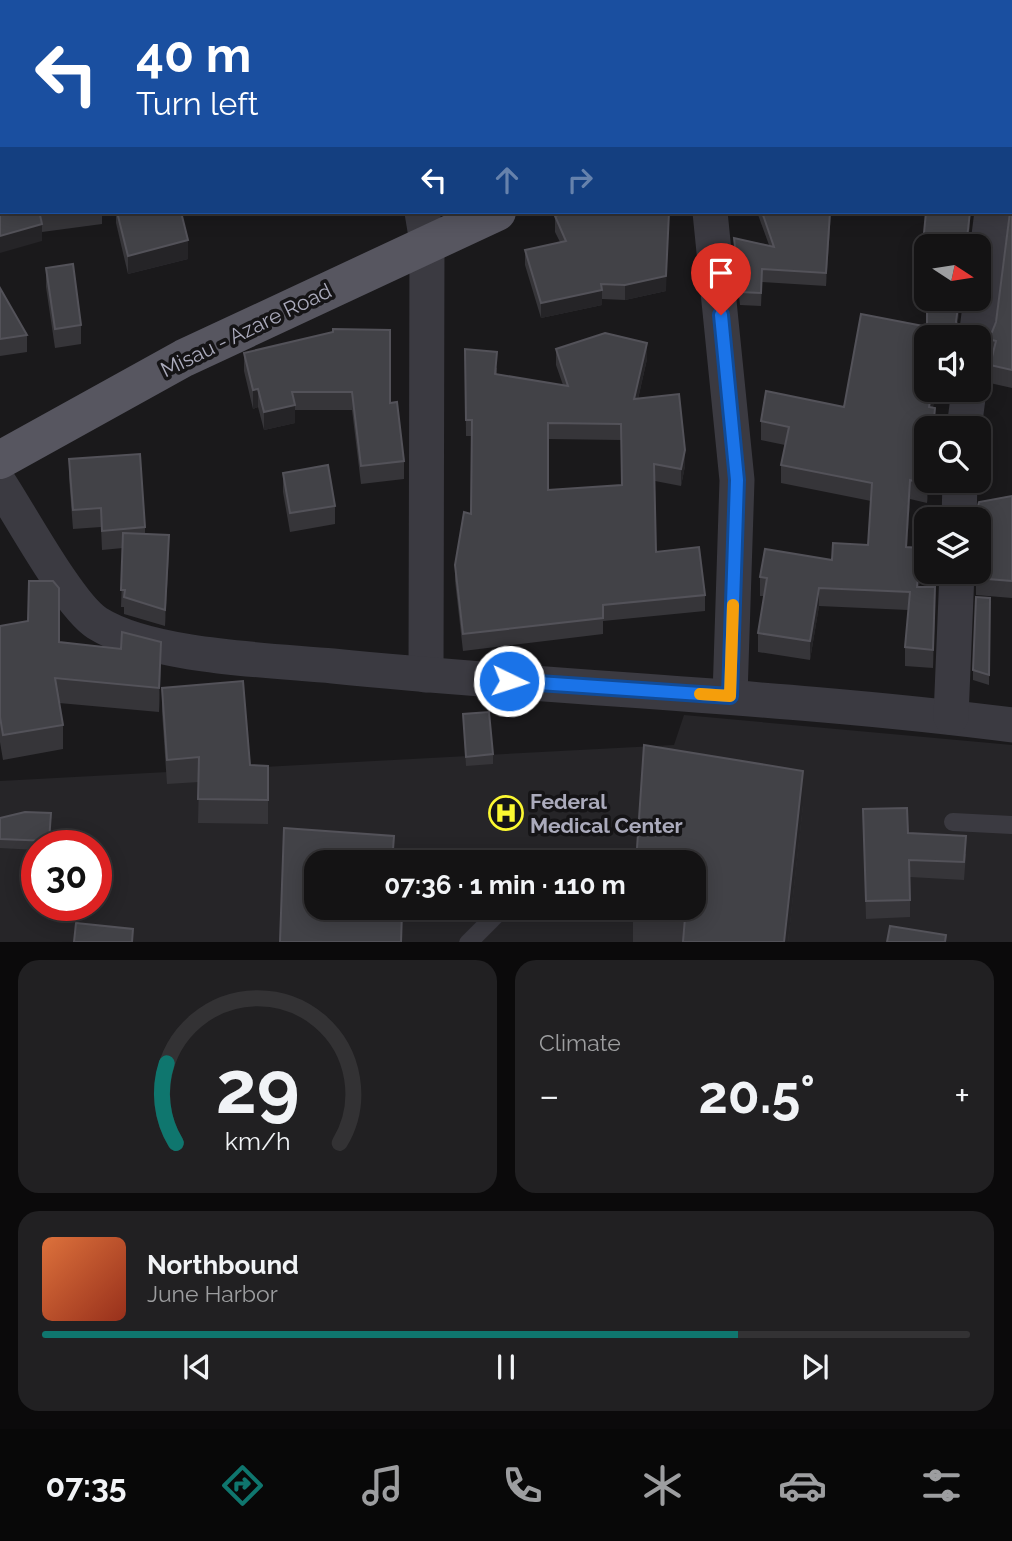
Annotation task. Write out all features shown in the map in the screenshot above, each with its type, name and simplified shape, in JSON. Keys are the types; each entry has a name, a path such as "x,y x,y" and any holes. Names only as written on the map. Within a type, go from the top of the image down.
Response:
{"main road":[{"name":"Misau - Azare Road","path":"0,460 425,227 487,214"}],"street":[{"path":"710,214 737,480 730,696"},
{"path":"978,325 992,214"},
{"path":"425,227 426,676"},
{"path":"0,484 70,593 96,622 133,638 189,652 426,676 730,696 1012,725"},
{"path":"951,718 957,584"}],"lane":[{"path":"953,822 1012,825"},
{"path":"469,942 491,920"}],"shaded area":[{"name":"Federal Medical Center","path":"684,715 1012,745 1012,942 0,942 0,781 674,745"}],"building":[{"path":"0,214 49,214 40,215 42,224 0,236"},
{"path":"118,214 182,214 188,240 128,256"},
{"path":"669,214 666,276 625,285 601,284 602,290 541,303 525,250 566,241 555,216"},
{"path":"763,214 830,214 826,273 762,269 761,293 740,292 734,238 774,247"},
{"path":"926,214 970,214 967,234 924,234"},
{"path":"1010,214 1012,214 1012,370 991,365 996,341 991,340 996,322"},
{"path":"73,264 81,325 55,329 46,268"},
{"path":"0,288 27,335 0,339"},
{"path":"927,312 957,312 957,325 927,325"},
{"path":"861,314 918,325 914,325 914,402 930,402 929,407 935,408 934,416 914,416 914,481 910,480 906,547 914,548 914,584 917,584 917,587 935,587 933,650 905,647 910,592 819,588 810,641 758,633 767,578 760,577 765,549 832,560 833,543 868,545 872,483 781,465 789,427 761,421 766,391 844,407"},
{"path":"333,329 390,330 390,403 397,402 404,461 361,466 352,392 292,392 295,405 264,412 258,389 253,390 244,353 333,332"},
{"path":"605,333 647,343 634,399 679,394 685,450 681,469 654,464 656,552 699,547 705,595 603,605 603,618 463,634 455,565 464,512 471,514 472,420 466,420 465,349 497,352 495,374 568,386 556,349","holes":["548,423 621,424 622,485 548,490"]},
{"path":"140,454 145,527 102,531 101,508 73,510 69,459"},
{"path":"328,465 335,506 290,513 283,473"},
{"path":"1012,496 1012,581 991,579 991,507 978,507 979,502"},
{"path":"123,533 169,535 165,610 124,597 125,590 121,590"},
{"path":"29,581 53,581 59,588 59,642 121,649 122,632 161,642 159,688 55,678 63,725 3,735 0,717 0,626 28,621"},
{"path":"976,597 990,598 989,675 973,670"},
{"path":"243,681 250,765 268,766 268,800 198,799 199,757 167,760 162,688"},
{"path":"489,712 493,754 466,757 463,714"},
{"path":"644,745 803,771 784,942 683,942 685,920 706,920 706,850 637,850"},
{"path":"907,808 908,833 966,836 964,862 909,860 910,900 866,901 863,809"},
{"path":"25,812 51,813 50,830 21,830 21,840 0,839 0,818"},
{"path":"284,828 394,836 393,850 304,850 304,920 402,920 401,942 280,942"},
{"path":"76,923 133,929 132,942 74,942"},
{"path":"890,926 946,935 945,942 887,942"}],"slow traffic":[{"path":"700,694 730,696 733,605"}],"place":[{"name":"Federal Medical Center","path":"506,813"}],"route":[{"path":"509,681 730,696 737,480 721,315"}]}
